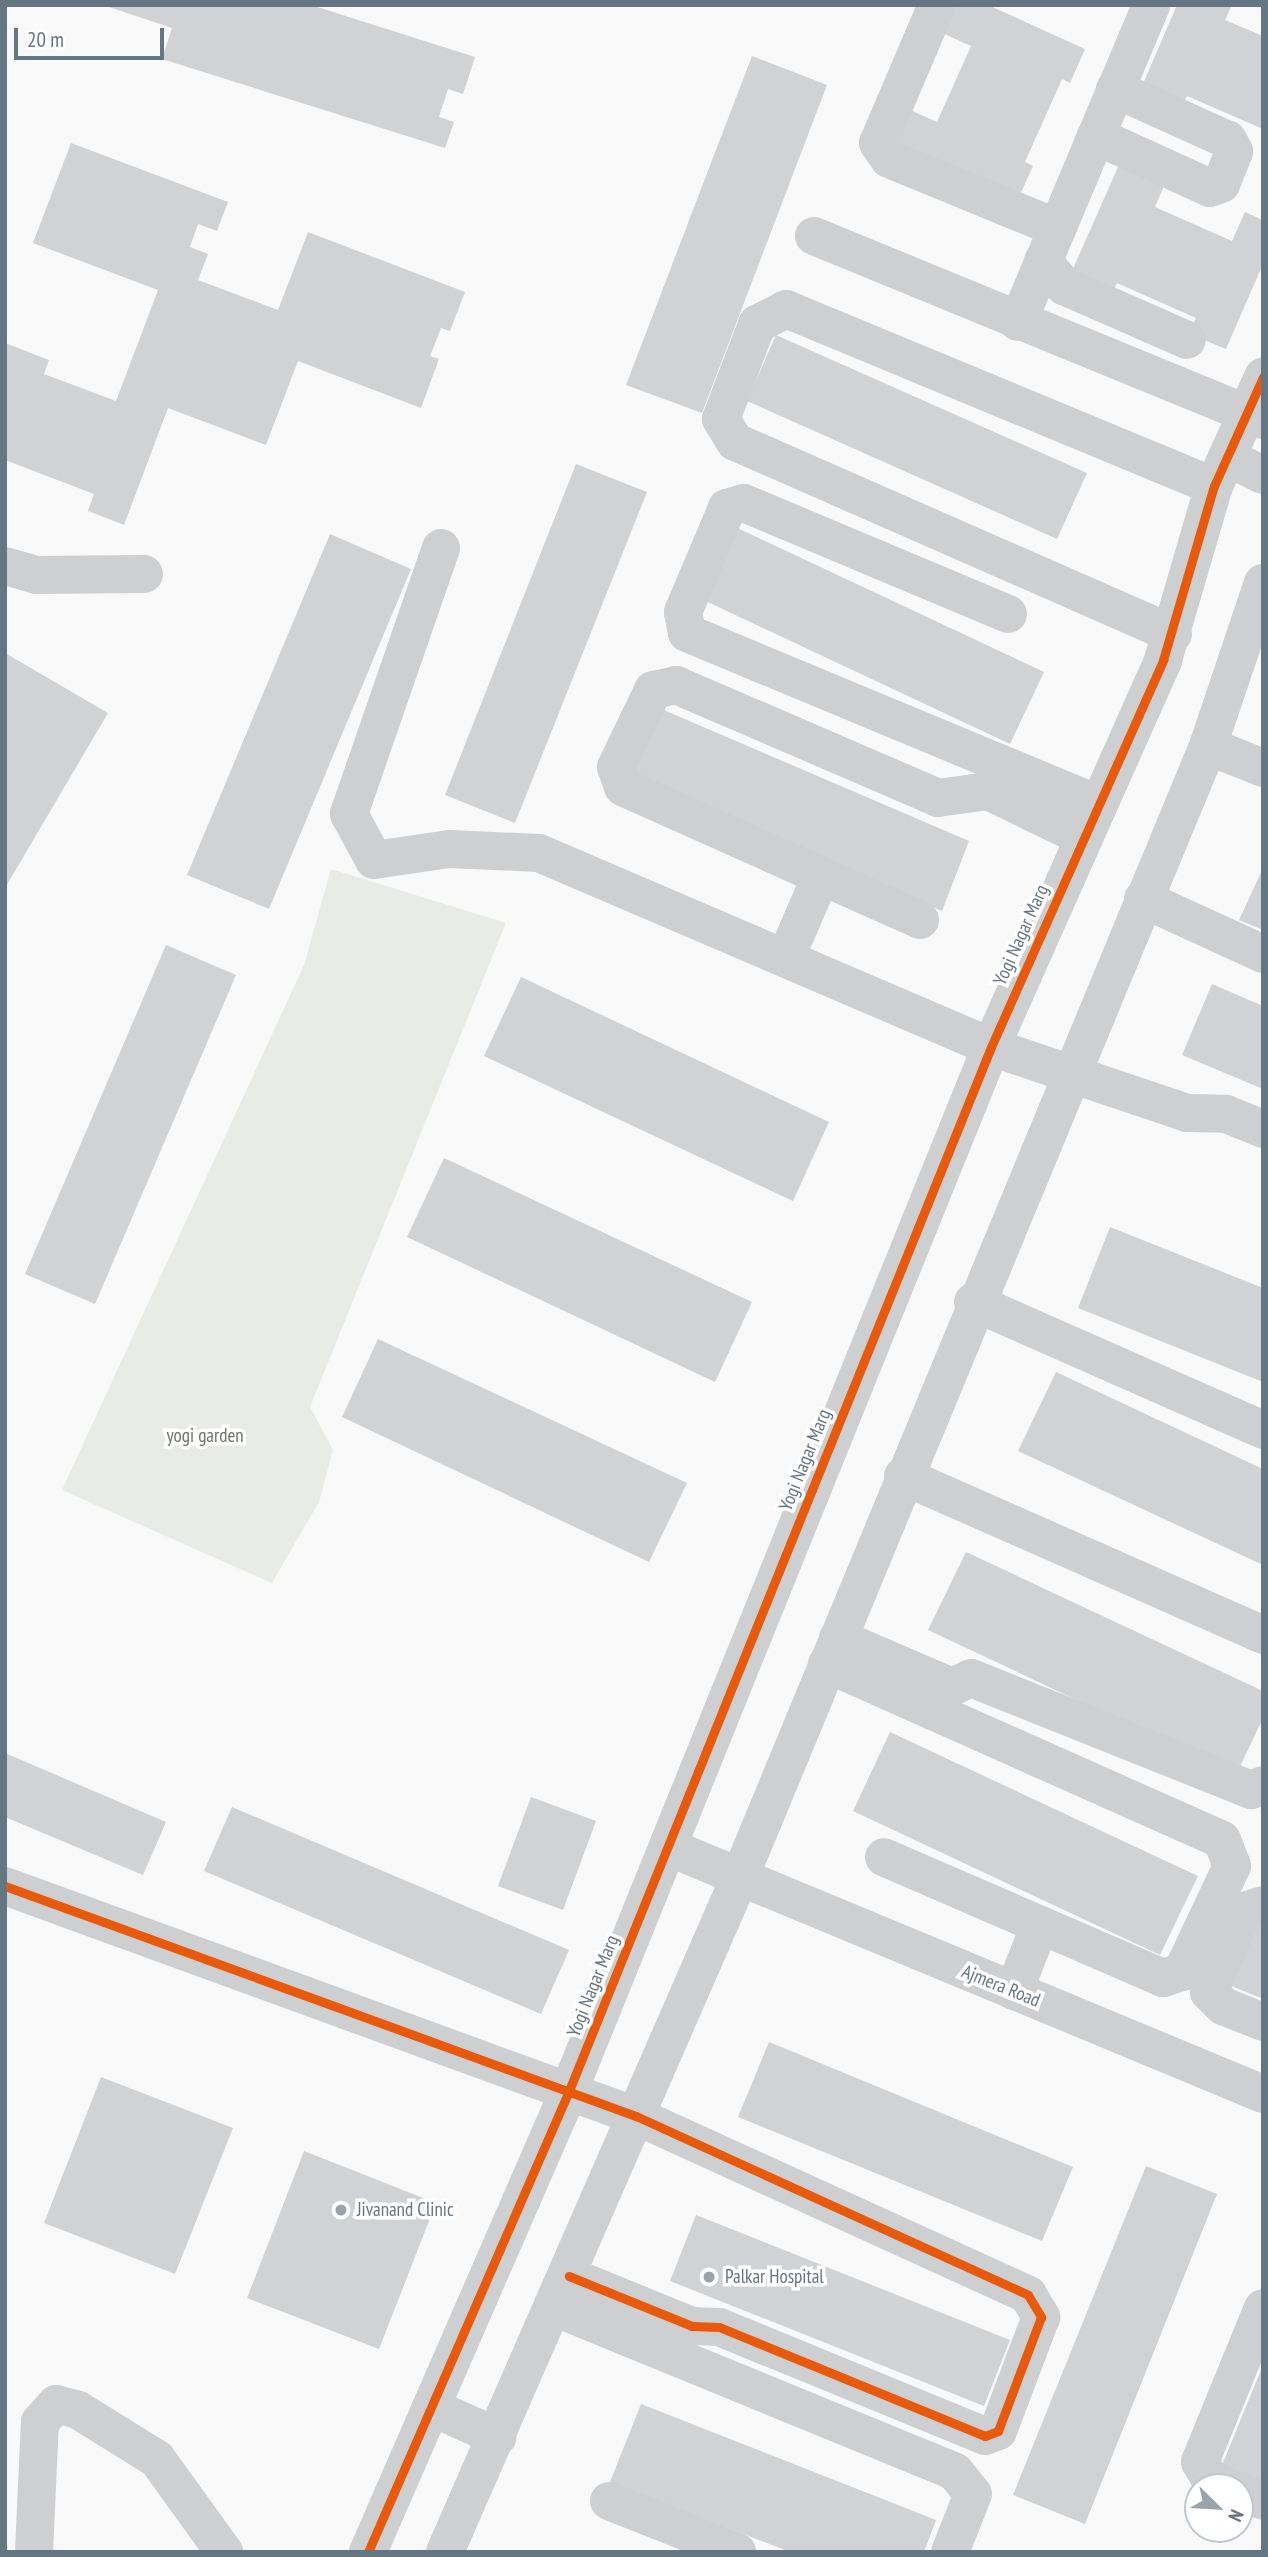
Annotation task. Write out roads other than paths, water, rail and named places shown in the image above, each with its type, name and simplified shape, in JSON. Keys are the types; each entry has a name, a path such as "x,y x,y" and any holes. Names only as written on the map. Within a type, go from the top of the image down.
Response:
{"street":[{"path":"937,5 878,143 889,159 1050,244 1064,286 1187,340"},
{"path":"1018,322 1151,5"},
{"path":"1096,136 1210,188 1221,184 1234,151 1228,140 1115,89"},
{"path":"814,236 1254,417"},
{"path":"1172,634 735,442 721,419 757,324 786,309 1220,472 1263,475"},
{"name":"Yogi Nagar Marg","path":"368,2552 568,2093 991,1047 1172,634 1220,472 1254,417 1263,377"},
{"path":"1008,614 744,503 727,508 683,612 687,633 1090,820"},
{"path":"440,548 349,814 374,860 449,849 539,852 991,1047 1187,1113 1226,1114 1263,1129"},
{"path":"5,566 36,575 144,575"},
{"path":"445,2552 562,2292 739,1880 973,1302 1208,746 1263,583"},
{"path":"920,920 623,787 616,767 653,690 676,685 938,798 988,791 1090,820"},
{"path":"1208,746 1263,768"},
{"path":"786,957 821,876"},
{"path":"1143,899 1263,954"},
{"path":"973,1302 1263,1430"},
{"path":"908,1464 1263,1606"},
{"path":"908,1464 1263,1635"},
{"path":"832,1651 952,1687 971,1678 1251,1790 1263,1785"},
{"path":"832,1651 1222,1840 1232,1866 1182,1972 1163,1978 884,1857"},
{"name":"Ajmera Road","path":"668,1847 739,1880 1014,1991 1260,2085"},
{"path":"5,1886 636,2116 1028,2295 1041,2317 998,2431 985,2436 719,2327 692,2326 562,2292"},
{"path":"1263,1905 1244,1911 1209,1992 1223,2006 1263,2022"},
{"path":"1014,1991 1040,1925"},
{"path":"562,2292 955,2472 972,2494 950,2552"},
{"path":"1206,2473 1200,2462 1263,2308"},
{"path":"34,2552 40,2422 55,2404 78,2410 157,2459 224,2552"},
{"path":"431,2407 498,2437"},
{"path":"609,2501 737,2552"}],"place":[{"name":"Jivanand Clinic","path":"341,2210"},
{"name":"Palkar Hospital","path":"709,2277"}],"park label":[{"name":"yogi garden","path":"205,1436"}]}
